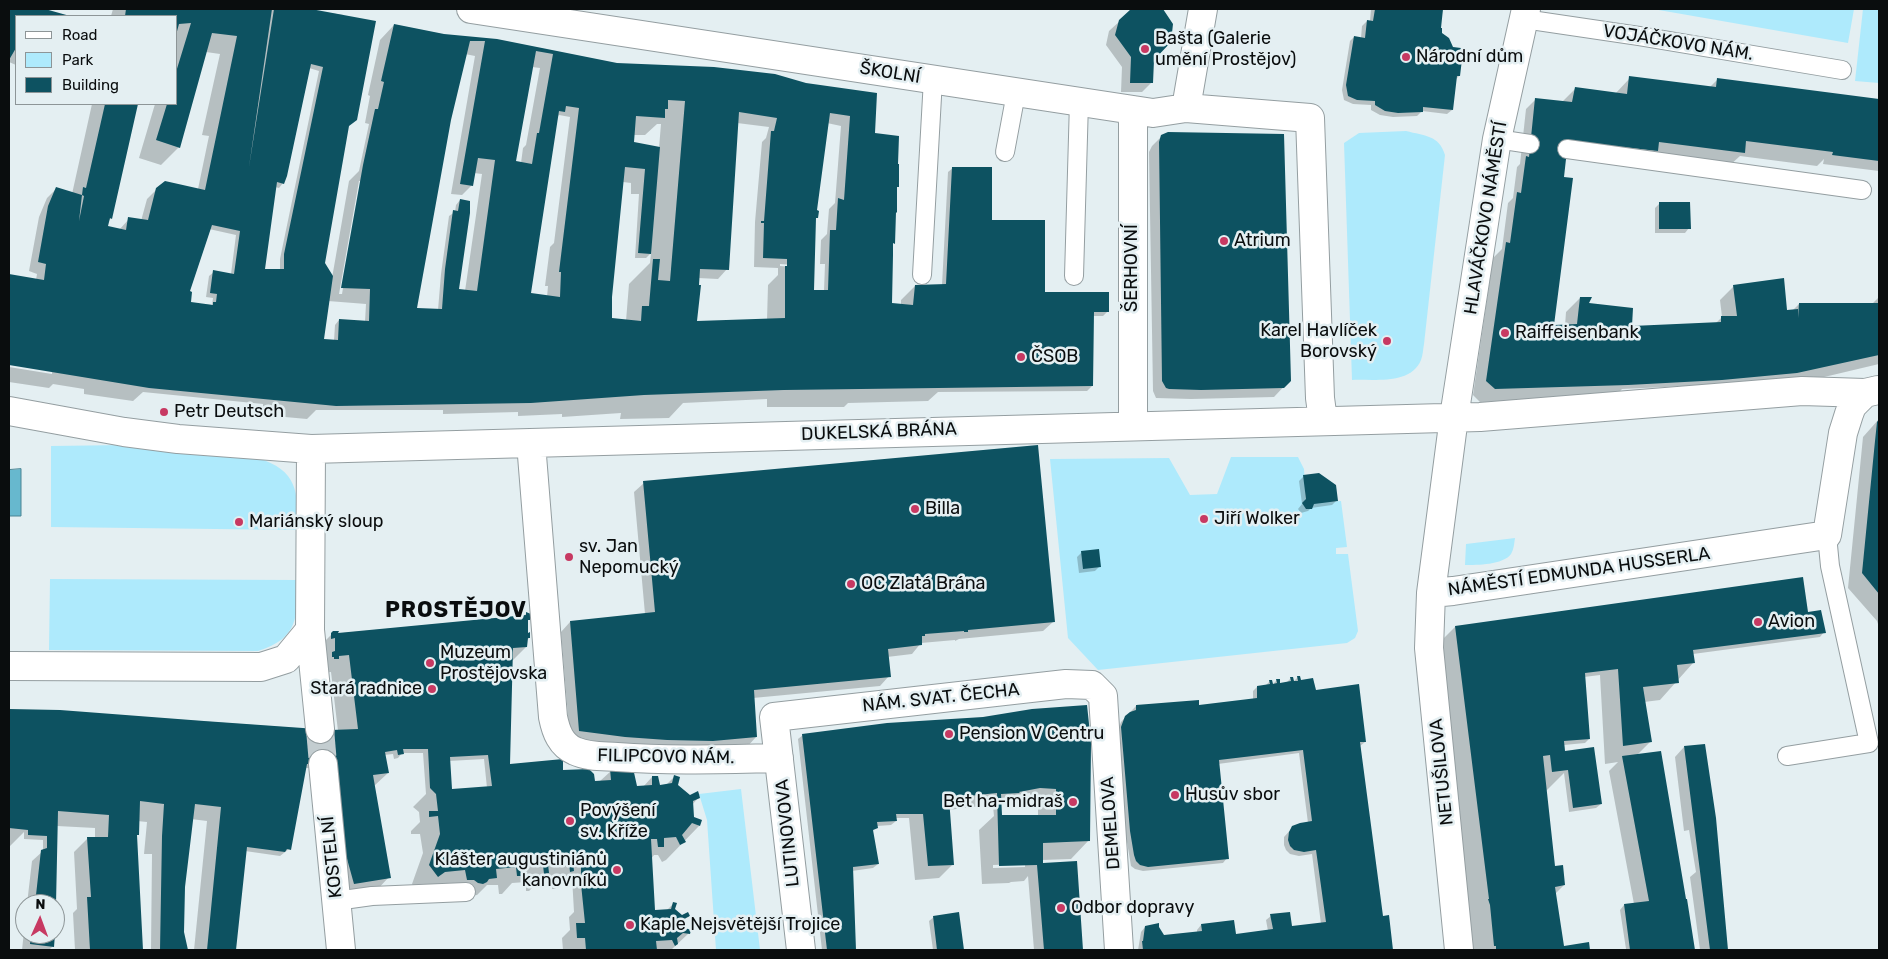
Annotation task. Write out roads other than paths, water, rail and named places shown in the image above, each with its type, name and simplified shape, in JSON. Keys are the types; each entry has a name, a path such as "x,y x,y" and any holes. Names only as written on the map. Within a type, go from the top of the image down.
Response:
{"street":[{"name":"ŠKOLNÍ","path":"471,9 1153,114 1186,108 1310,118 1322,420"},
{"path":"1186,108 1203,9"},
{"name":"HLAVÁČKOVO NÁMĚSTÍ","path":"1454,417 1497,139 1525,14"},
{"name":"ŠERHOVNÍ","path":"1132,426 1133,110"},
{"path":"1132,426 1454,417 1802,391 1872,391"},
{"path":"1827,535 1843,433 1852,406 1872,391"},
{"name":"DUKELSKÁ BRÁNA","path":"9,411 124,432 178,439 311,450 1132,426"},
{"name":"NÁMĚSTÍ EDMUNDA HUSSERLA","path":"1454,417 1431,593 1827,535"},
{"name":"FILIPCOVO NÁM.","path":"531,443 554,724 560,738 574,751 598,756 646,759 779,758"},
{"path":"311,450 310,630 320,729"},
{"name":"NETUŠILOVA","path":"1431,593 1429,648 1459,950"},
{"path":"9,666 260,668 286,659 310,630"},
{"name":"NÁM. SVAT. ČECHA","path":"774,716 1066,684 1092,685 1103,696"},
{"name":"DEMELOVA","path":"1103,696 1119,950"},
{"name":"LUTINOVOVA","path":"774,716 801,950"},
{"name":"KOSTELNÍ","path":"323,764 341,950"}],"lane":[{"name":"VOJÁČKOVO NÁM.","path":"1525,14 1639,36 1842,70"},
{"path":"922,275 933,79"},
{"path":"1005,152 1016,92"},
{"path":"1074,276 1079,102"},
{"path":"1497,139 1530,144"},
{"path":"1567,149 1862,190"},
{"path":"1787,756 1869,744 1830,566 1827,535"},
{"path":"336,901 372,896 466,892"}],"tunnel":[{"path":"320,729 323,764"}],"place":[{"name":"Bašta (Galerie umění Prostějov)","path":"1145,49"},
{"name":"Národní dům","path":"1406,57"},
{"name":"Atrium","path":"1224,241"},
{"name":"Raiffeisenbank","path":"1505,333"},
{"name":"Karel Havlíček Borovský","path":"1387,341"},
{"name":"ČSOB","path":"1021,357"},
{"name":"Petr Deutsch","path":"164,412"},
{"name":"Billa","path":"915,509"},
{"name":"Jiří Wolker","path":"1204,519"},
{"name":"Mariánský sloup","path":"239,522"},
{"name":"sv. Jan Nepomucký","path":"569,557"},
{"name":"OC Zlatá Brána","path":"851,584"},
{"name":"Avion","path":"1758,622"},
{"name":"Muzeum Prostějovska","path":"430,663"},
{"name":"Stará radnice","path":"432,689"},
{"name":"Pension V Centru","path":"949,734"},
{"name":"Husův sbor","path":"1175,795"},
{"name":"Bet ha-midraš","path":"1073,802"},
{"name":"Povýšení sv. Kříže","path":"570,821"},
{"name":"Klášter augustiniánů kanovníků","path":"617,870"},
{"name":"Odbor dopravy","path":"1061,908"},
{"name":"Kaple Nejsvětější Trojice","path":"630,925"}],"district":[{"name":"PROSTĚJOV","path":"456,611"}]}
